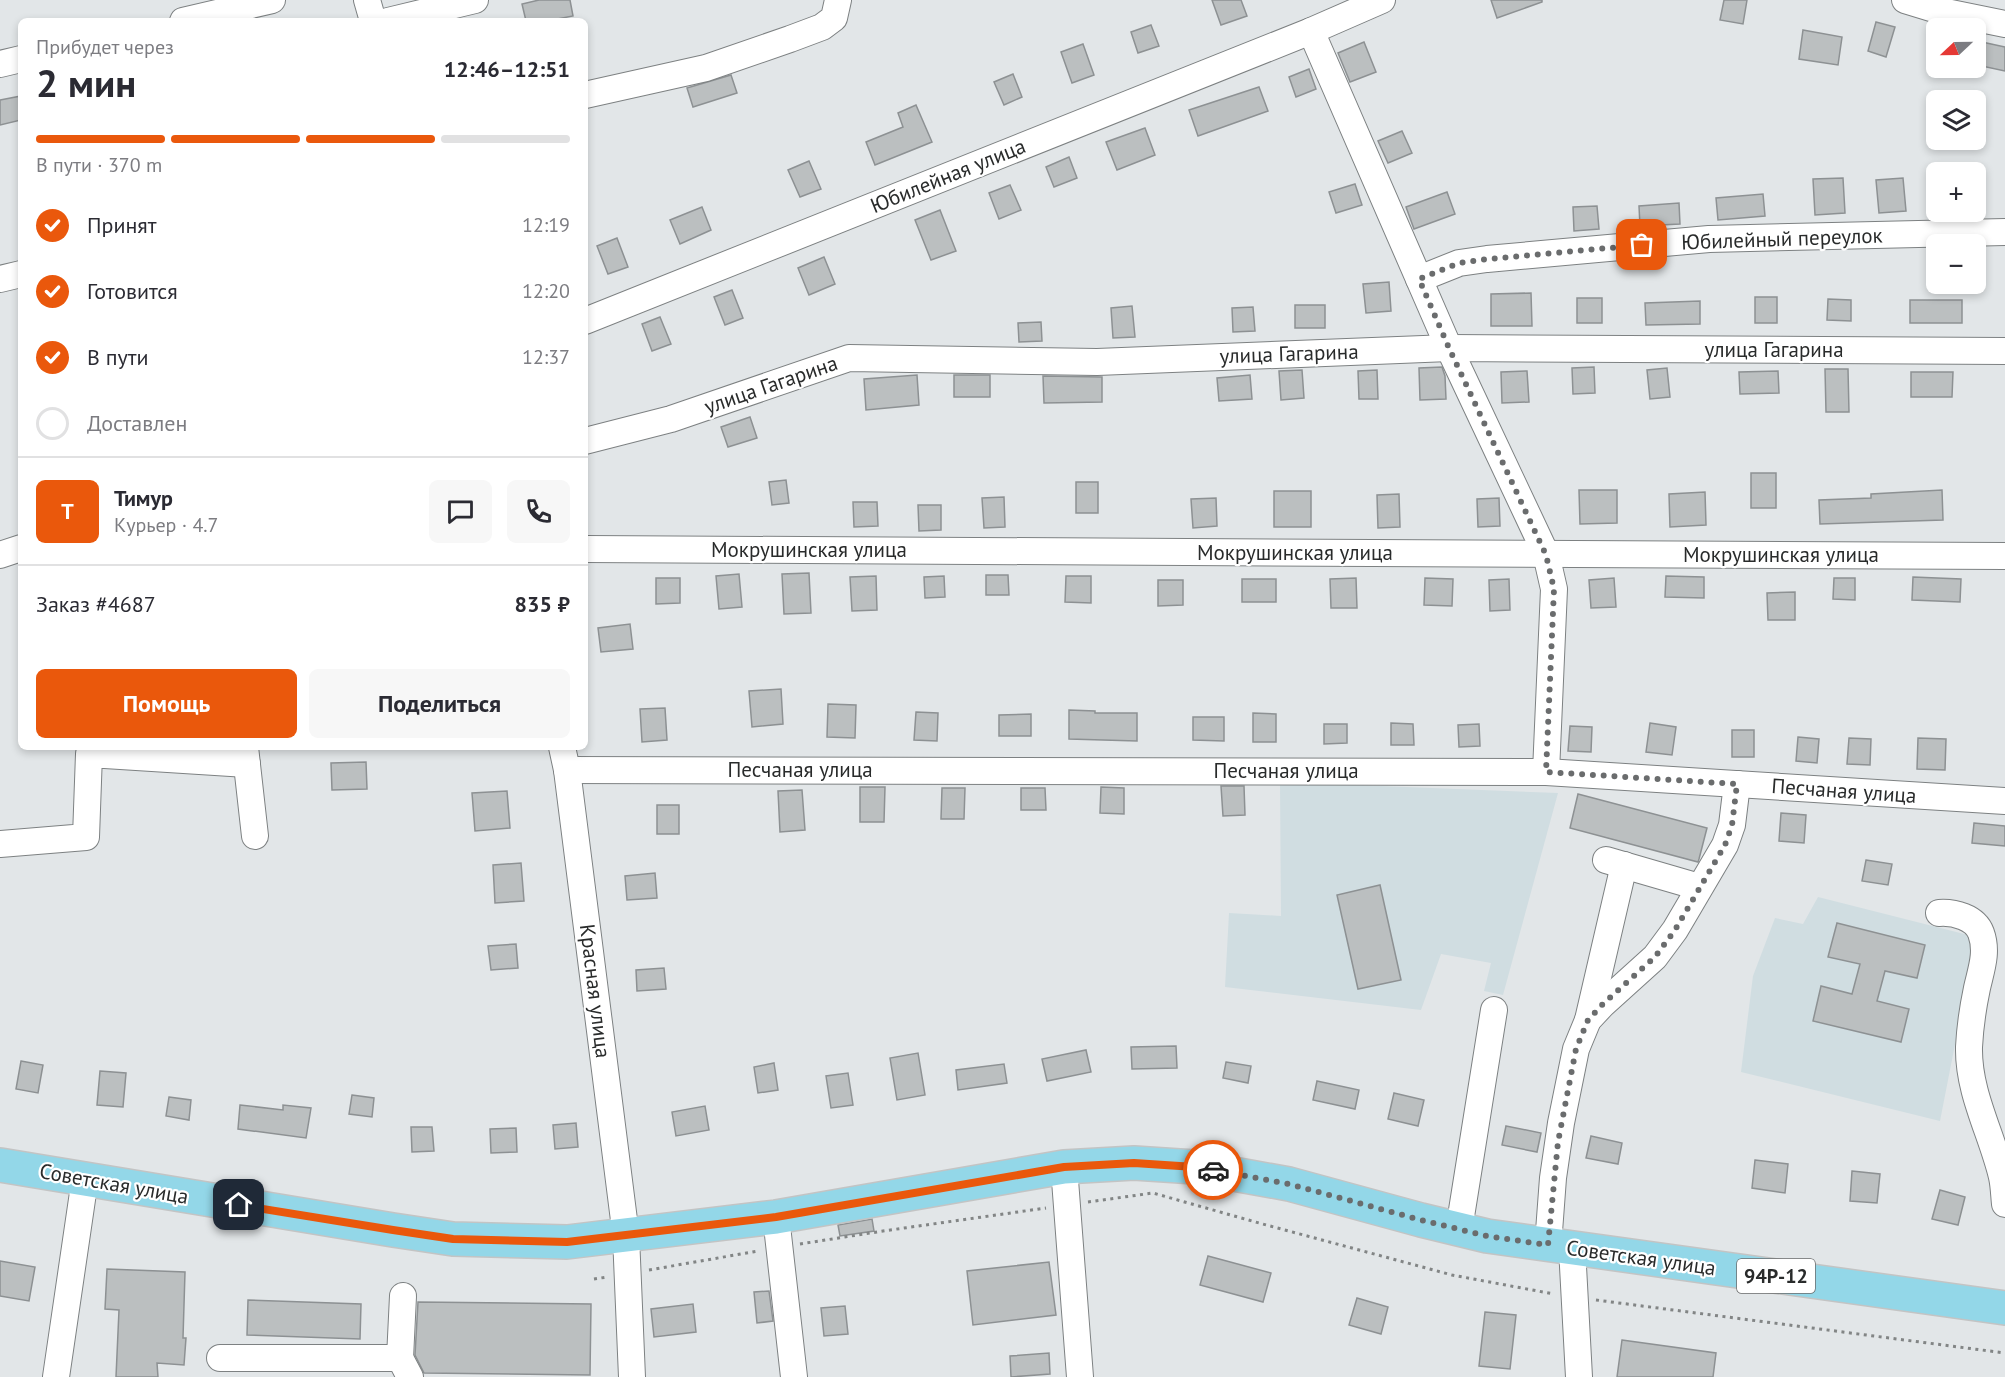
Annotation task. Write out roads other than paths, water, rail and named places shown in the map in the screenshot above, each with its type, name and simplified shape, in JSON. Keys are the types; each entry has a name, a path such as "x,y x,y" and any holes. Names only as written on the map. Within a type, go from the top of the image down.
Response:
{"main road":[{"name":"Советская улица","path":"0,1165 453,1239 567,1242 626,1236 778,1232 1064,1167 1134,1163 1195,1167 1289,1184 1487,1236 2005,1308"}],"street":[{"path":"196,18 272,0"},
{"path":"367,0 372,18"},
{"path":"400,18 475,0"},
{"path":"588,94 706,68 822,27 834,18 838,0"},
{"name":"Юбилейная улица","path":"588,320 1311,31 1382,0"},
{"path":"1905,0 1968,17 2005,24"},
{"path":"1311,31 1449,348 1546,555 1554,589 1546,772"},
{"path":"0,64 18,60"},
{"name":"Юбилейный переулок","path":"1419,279 1459,263 1709,239 2005,232"},
{"path":"0,279 18,275"},
{"name":"улица Гагарина","path":"588,440 671,419 849,358 1097,362 1449,348 2005,351"},
{"path":"0,555 18,549"},
{"name":"Мокрушинская улица","path":"588,549 2005,556"},
{"path":"0,844 86,837 89,754 246,755 255,836"},
{"name":"Песчаная улица","path":"564,758 1546,772 2005,801"},
{"name":"Красная улица","path":"564,758 626,1236 632,1377"},
{"path":"1588,1020 1655,957 1675,930 1725,845 1732,825 1737,784"},
{"path":"1579,1377 1575,1298 1560,1247 1553,1178 1576,1049 1588,1020 1615,863 1699,887"},
{"path":"1938,913 1951,912 1964,917 1974,923 1981,932 1984,962 1977,987 1969,1049 1980,1112 2002,1178 2005,1204"},
{"path":"1459,1229 1494,1011"},
{"path":"1064,1167 1080,1377"},
{"path":"56,1377 85,1179"},
{"path":"778,1232 794,1377"},
{"path":"220,1358 405,1368 403,1296"}]}
